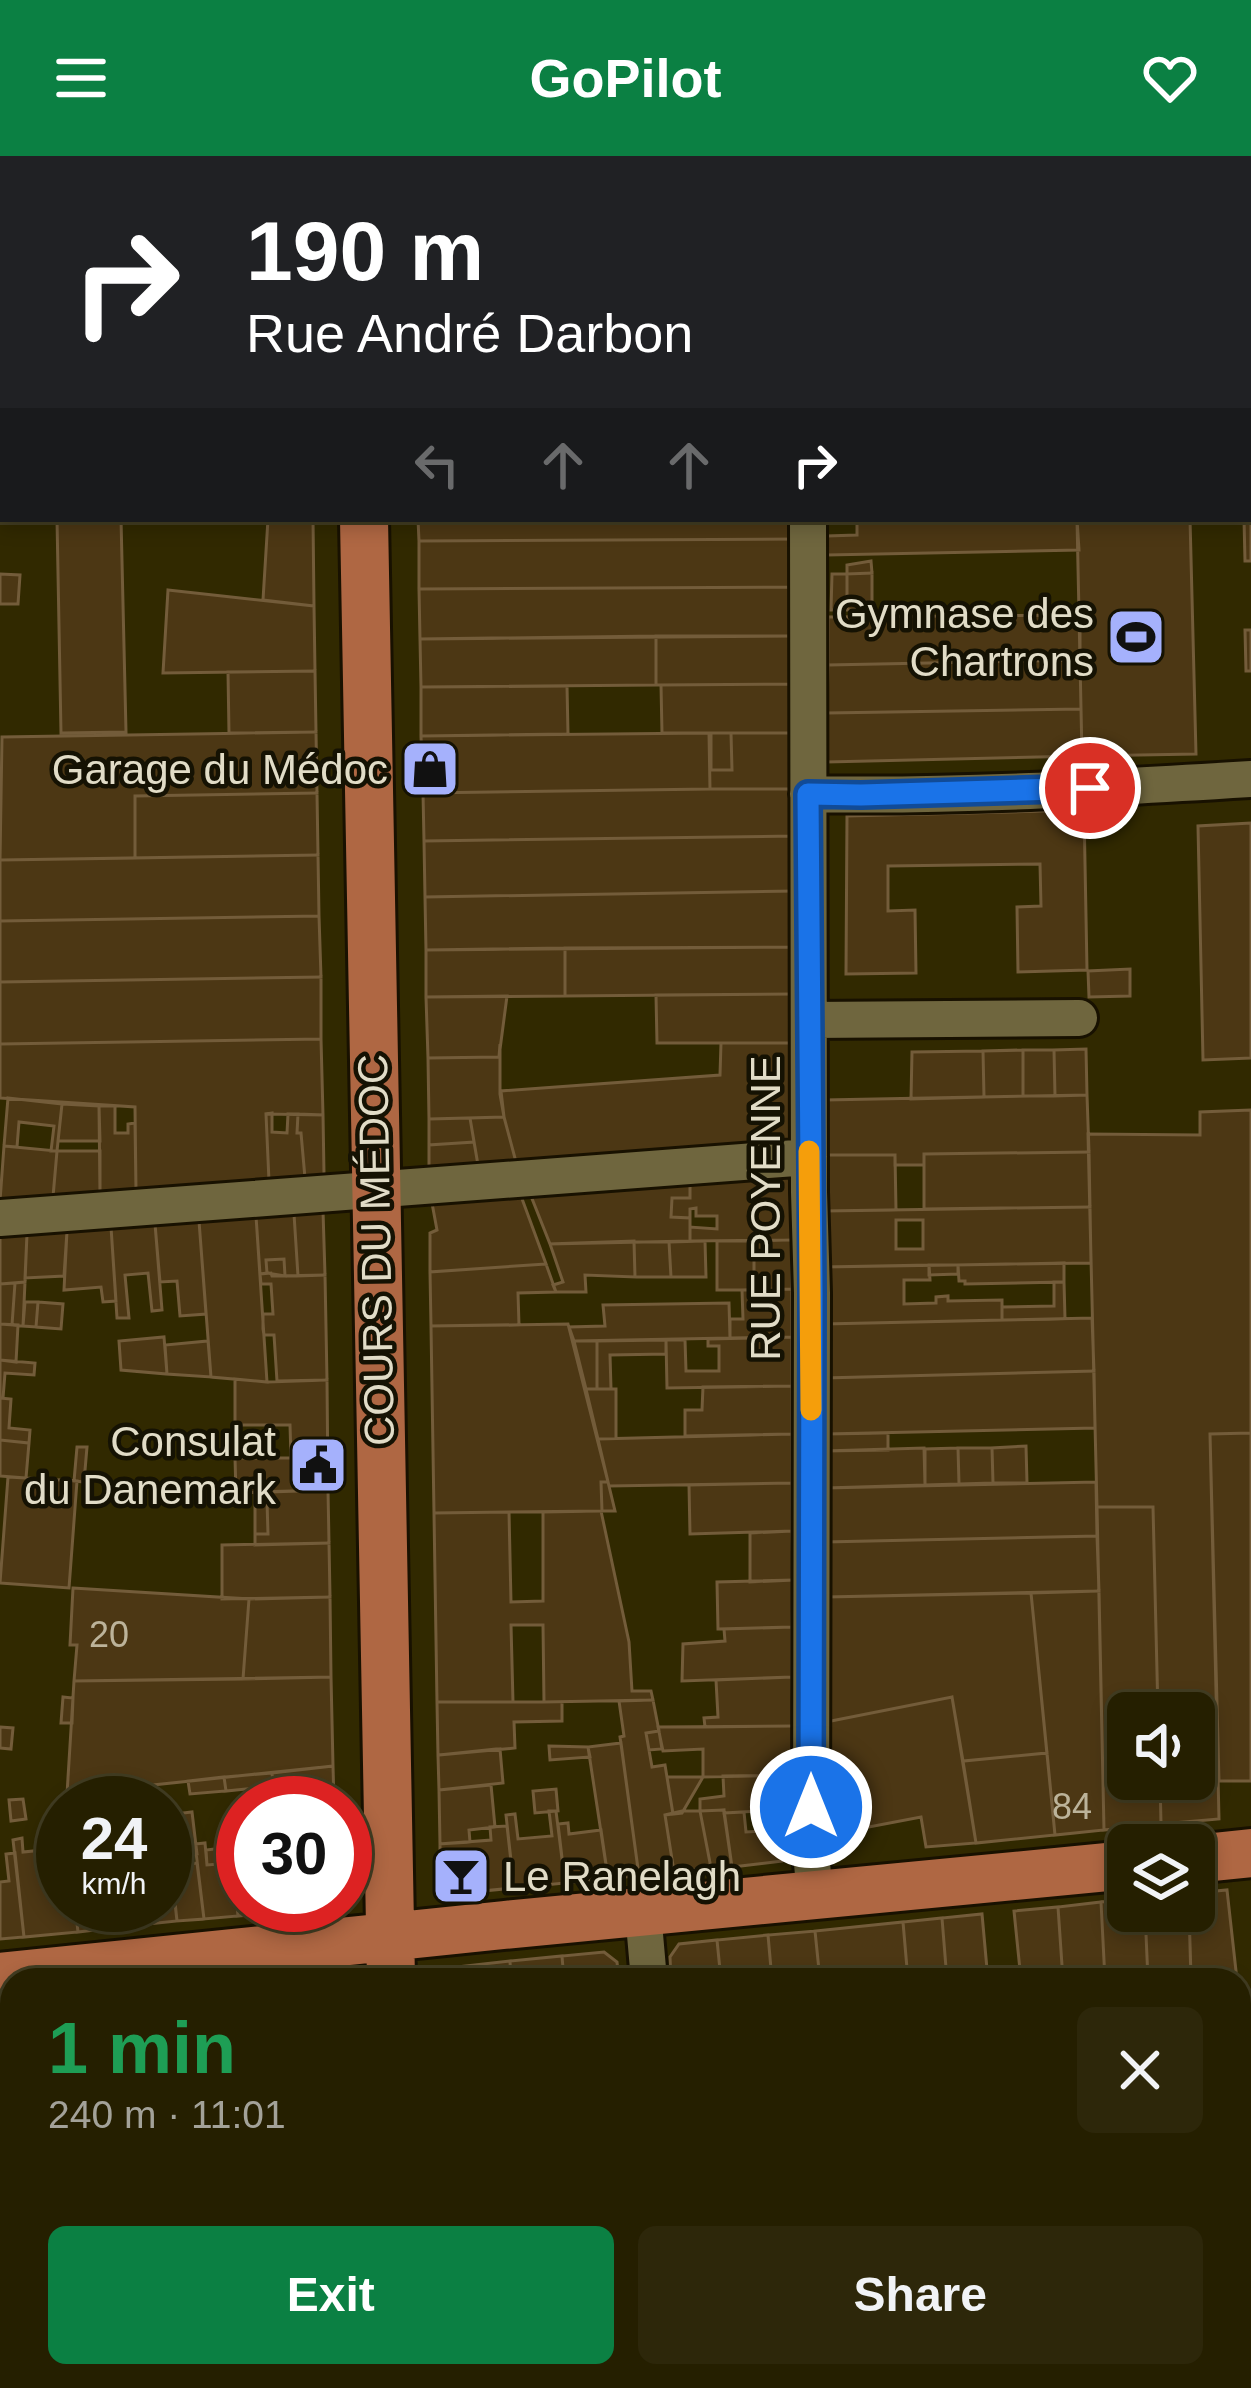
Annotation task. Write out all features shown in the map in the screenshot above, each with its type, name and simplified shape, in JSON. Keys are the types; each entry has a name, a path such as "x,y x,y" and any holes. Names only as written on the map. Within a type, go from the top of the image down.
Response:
{"main road":[{"name":"COURS DU MÉDOC","path":"364,522 390,1959"},
{"path":"1215,1857 1251,1853"},
{"path":"195,1968 390,1959 643,1912 1107,1867"}],"street":[{"name":"RUE POYENNE","path":"808,522 814,1896"},
{"path":"808,794 1136,786 1251,778"},
{"path":"809,1020 1079,1018"},
{"path":"0,1218 809,1157"},
{"path":"643,1912 648,1968"}],"building":[{"path":"57,522 121,522 126,732 61,733"},
{"path":"268,522 313,522 314,606 263,600"},
{"path":"418,522 796,522 796,539 419,541"},
{"path":"857,522 1077,522 1079,550 827,555 827,536 857,535"},
{"name":"Gymnase des Chartrons","path":"1077,522 1190,522 1196,754 1082,756"},
{"path":"1244,522 1251,522 1251,561 1245,561"},
{"path":"796,539 795,587 419,589 419,541"},
{"path":"871,561 872,573 847,574 847,565"},
{"path":"872,573 872,609 847,610 847,574"},
{"path":"0,574 20,575 18,604 0,604"},
{"path":"832,574 847,574 847,610 831,610"},
{"path":"795,587 795,636 420,639 419,589"},
{"path":"168,590 314,606 315,671 163,673"},
{"path":"1080,615 1080,660 828,665 828,617"},
{"path":"1245,630 1251,630 1251,671 1246,671"},
{"path":"656,636 795,636 794,684 656,685"},
{"path":"656,636 656,685 421,687 420,639"},
{"path":"1080,660 1081,709 827,713 828,665"},
{"path":"315,671 316,732 229,733 228,672"},
{"path":"794,684 794,733 662,733 661,685"},
{"path":"567,686 568,734 421,736 421,687"},
{"path":"1081,709 1082,756 827,762 827,713"},
{"path":"316,732 317,793 135,796 135,858 0,860 2,737"},
{"path":"709,733 711,770 732,770 731,733 794,733 794,789 710,789"},
{"path":"709,733 710,789 423,793 421,736"},
{"path":"711,733 731,733 732,770 711,770"},
{"path":"794,789 794,836 424,841 423,793"},
{"path":"317,793 318,855 135,858 135,796"},
{"path":"1084,810 1087,970 1018,972 1017,907 1041,906 1040,864 888,866 888,911 915,910 916,973 846,974 847,816"},
{"path":"1251,823 1251,1058 1203,1060 1198,826"},
{"path":"794,836 794,891 425,897 424,841"},
{"path":"318,855 319,916 0,921 0,860"},
{"path":"794,891 793,947 426,950 425,897"},
{"path":"319,916 321,977 0,982 0,921"},
{"path":"793,947 793,994 565,996 565,948"},
{"path":"565,948 565,996 426,997 426,950"},
{"path":"1130,969 1130,996 1089,997 1088,971"},
{"path":"321,977 321,1039 0,1044 0,982"},
{"path":"793,994 792,1043 657,1043 656,995"},
{"path":"507,996 499,1057 428,1058 426,997"},
{"path":"321,1039 323,1115 266,1114 269,1181 136,1191 135,1107 0,1098 0,1044"},
{"path":"721,1043 792,1043 790,1142 516,1162 501,1091 720,1075"},
{"path":"500,1044 504,1117 429,1119 428,1058 499,1057"},
{"path":"1086,1049 1087,1095 1055,1096 1054,1050"},
{"path":"1023,1050 1023,1096 984,1097 983,1051"},
{"path":"1023,1050 1054,1050 1055,1096 1023,1096"},
{"path":"983,1051 984,1097 911,1099 912,1052"},
{"path":"1087,1095 1089,1152 924,1154 924,1165 895,1165 895,1155 825,1155 825,1100"},
{"path":"8,1098 62,1104 57,1151 51,1151 54,1126 19,1122 17,1147 4,1146"},
{"path":"62,1104 99,1106 100,1141 58,1141"},
{"path":"99,1106 115,1106 115,1133 128,1133 128,1124 135,1123 136,1191 100,1194"},
{"path":"1251,1110 1251,1433 1210,1434 1219,1819 1161,1824 1160,1800 1215,1800 1215,1692 1157,1692 1153,1507 1097,1507 1088,1134 1200,1135 1200,1112"},
{"path":"272,1113 272,1132 287,1133 288,1114 298,1114 305,1178 269,1181 266,1114"},
{"path":"298,1114 323,1115 321,1177 305,1178"},
{"path":"504,1117 516,1162 478,1165 470,1118"},
{"path":"470,1118 474,1142 429,1145 429,1119"},
{"path":"474,1142 478,1165 429,1167 429,1145"},
{"path":"4,1146 57,1151 53,1197 0,1201"},
{"path":"57,1151 100,1151 100,1194 53,1197"},
{"path":"1089,1152 1090,1207 924,1209 924,1154"},
{"path":"825,1155 895,1155 896,1210 824,1211"},
{"path":"791,1176 792,1240 690,1241 690,1227 717,1229 717,1216 696,1216 696,1208 690,1209 690,1218 671,1217 672,1198 690,1198 690,1184"},
{"path":"690,1184 690,1198 672,1198 671,1217 690,1218 690,1241 550,1244 531,1196"},
{"path":"521,1196 546,1264 430,1272 430,1233 437,1230 432,1203"},
{"path":"1090,1207 1091,1263 824,1267 824,1211","holes":["896,1220 923,1220 923,1249 896,1249"]},
{"path":"323,1211 325,1275 298,1276 294,1214"},
{"path":"294,1214 298,1276 285,1276 284,1259 266,1260 267,1273 260,1274 256,1216"},
{"path":"256,1216 267,1382 211,1377 199,1221"},
{"path":"199,1221 206,1314 180,1316 177,1281 160,1282 155,1224"},
{"path":"155,1224 162,1310 152,1311 148,1273 125,1275 129,1318 117,1318 111,1227"},
{"path":"111,1227 116,1301 103,1302 101,1287 64,1290 67,1231"},
{"path":"67,1231 64,1276 25,1278 27,1234"},
{"path":"27,1234 25,1282 0,1284 0,1236"},
{"path":"792,1240 792,1289 754,1290 754,1241"},
{"path":"634,1241 635,1277 585,1275 586,1292 556,1292 553,1285 563,1282 550,1244"},
{"path":"705,1241 706,1277 671,1277 669,1242"},
{"path":"717,1241 754,1241 754,1290 717,1290"},
{"path":"634,1242 669,1242 671,1277 635,1277"},
{"path":"284,1259 285,1276 267,1273 266,1260"},
{"path":"1064,1263 1064,1282 959,1281 958,1265"},
{"path":"546,1264 556,1292 518,1293 519,1325 431,1326 430,1272"},
{"path":"929,1265 930,1280 904,1280 904,1304 936,1303 936,1297 948,1296 948,1301 1002,1300 1002,1320 824,1324 824,1267"},
{"path":"929,1265 958,1265 958,1274 929,1275"},
{"path":"260,1274 325,1275 327,1380 277,1381 274,1335 264,1335 263,1329 263,1314 273,1314 271,1284 261,1284"},
{"path":"25,1282 23,1326 12,1325 15,1283"},
{"path":"1054,1282 1064,1282 1065,1319 1002,1320 1002,1307 1054,1306"},
{"path":"15,1283 12,1325 0,1324 0,1284"},
{"path":"792,1289 792,1337 730,1338 730,1319 743,1319 742,1290"},
{"path":"25,1302 38,1302 36,1327 23,1326"},
{"path":"38,1302 63,1304 61,1329 36,1327"},
{"path":"729,1303 730,1338 574,1341 569,1327 605,1326 603,1305"},
{"path":"1092,1318 1094,1371 824,1378 824,1324"},
{"path":"0,1324 18,1325 16,1362 0,1360"},
{"path":"568,1324 608,1482 601,1482 602,1511 434,1513 431,1326"},
{"path":"164,1337 167,1374 121,1370 119,1341"},
{"path":"792,1337 792,1386 667,1388 666,1340 685,1340 686,1371 719,1371 719,1346 708,1346 708,1339"},
{"path":"666,1340 666,1354 610,1355 611,1389 597,1389 597,1341"},
{"path":"208,1341 211,1377 167,1374 165,1345"},
{"path":"574,1341 597,1341 597,1389 586,1389"},
{"path":"0,1360 35,1363 34,1375 5,1373 3,1398 0,1398"},
{"path":"1094,1371 1095,1428 825,1434 824,1378"},
{"path":"235,1379 327,1380 328,1490 236,1493 235,1458 291,1458 290,1425 235,1425"},
{"path":"792,1386 792,1434 685,1436 685,1410 702,1410 703,1387"},
{"path":"586,1389 616,1389 616,1439 598,1439"},
{"path":"0,1398 11,1399 9,1428 30,1430 29,1443 0,1440"},
{"path":"888,1433 888,1450 825,1451 825,1434"},
{"path":"1251,1433 1251,1781 1219,1781 1210,1434"},
{"path":"792,1434 792,1483 609,1486 598,1439"},
{"path":"0,1440 29,1443 26,1478 0,1476"},
{"path":"1026,1446 1027,1483 993,1483 992,1448"},
{"path":"77,1447 87,1447 84,1482 74,1481"},
{"path":"924,1448 925,1485 825,1488 825,1451"},
{"path":"958,1448 992,1448 993,1483 959,1484"},
{"path":"958,1448 959,1484 925,1485 925,1449"},
{"path":"8,1477 77,1481 69,1588 0,1583"},
{"path":"601,1482 608,1482 615,1511 602,1511"},
{"path":"1096,1482 1097,1536 825,1542 825,1488"},
{"path":"792,1483 792,1531 690,1534 689,1485"},
{"path":"328,1490 329,1543 255,1545 255,1534 268,1534 267,1501 255,1501 255,1492"},
{"path":"255,1501 267,1501 268,1534 255,1534"},
{"path":"1097,1507 1153,1507 1157,1692 1107,1692 1107,1800 1160,1800 1161,1824 1107,1824 1104,1830"},
{"path":"601,1511 629,1642 632,1691 651,1691 653,1700 544,1702 543,1625 511,1625 513,1702 437,1702 434,1513 509,1512 511,1602 543,1601 543,1512"},
{"path":"792,1531 793,1580 750,1582 750,1533"},
{"path":"1097,1536 1099,1591 826,1597 825,1542"},
{"path":"329,1543 330,1597 222,1599 222,1545"},
{"path":"793,1580 792,1627 718,1629 717,1582"},
{"path":"73,1588 249,1599 243,1679 74,1681 77,1645 70,1645"},
{"path":"1099,1591 1104,1830 1055,1835 1031,1593"},
{"path":"1031,1593 1047,1753 963,1761 952,1697 826,1722 826,1597"},
{"path":"330,1597 331,1677 243,1679 249,1599"},
{"path":"792,1627 792,1677 682,1681 683,1644 725,1641 724,1629"},
{"path":"331,1677 333,1766 192,1781 192,1776 68,1776 74,1681"},
{"path":"792,1677 793,1726 705,1727 704,1718 718,1717 716,1680"},
{"path":"63,1697 73,1698 72,1723 61,1723"},
{"path":"952,1697 976,1843 926,1847 921,1817 827,1835 826,1722"},
{"path":"653,1700 659,1731 646,1733 652,1767 665,1765 673,1814 665,1815 674,1872 639,1876 619,1701"},
{"path":"437,1702 562,1702 562,1721 514,1722 515,1748 438,1755"},
{"path":"793,1726 793,1775 703,1777 703,1749 663,1751 658,1727"},
{"path":"0,1727 13,1728 11,1749 0,1748"},
{"path":"659,1731 662,1749 649,1750 646,1733"},
{"path":"621,1743 639,1876 608,1878 588,1747"},
{"path":"549,1746 588,1747 590,1757 550,1760"},
{"path":"500,1749 503,1783 439,1790 438,1755"},
{"path":"1047,1753 1055,1835 976,1843 963,1761"},
{"path":"333,1766 333,1776 272,1773"},
{"path":"793,1775 793,1809 700,1811 700,1799 724,1796 723,1776"},
{"path":"667,1777 703,1777 682,1813 673,1814"},
{"path":"216,1778 216,1792 192,1794 192,1781"},
{"path":"491,1785 495,1827 469,1830 470,1842 440,1844 439,1790"},
{"path":"556,1789 558,1811 535,1813 533,1791"},
{"path":"23,1799 26,1819 11,1821 9,1800"},
{"path":"793,1809 793,1850 782,1861 732,1867 724,1813 744,1812 746,1832 766,1831 767,1811"},
{"path":"724,1810 732,1867 711,1868 700,1811"},
{"path":"549,1811 556,1811 565,1883 514,1888 506,1815 515,1814 518,1839 552,1836"},
{"path":"700,1811 711,1868 674,1872 665,1815"},
{"path":"192,1812 197,1854 192,1855"},
{"path":"568,1823 569,1834 601,1830 608,1878 565,1883 558,1824"},
{"path":"507,1826 514,1888 440,1895 440,1844 491,1840 490,1827"},
{"path":"22,1838 23,1852 36,1851 36,1932 78,1932 24,1937 13,1840"},
{"path":"205,1843 207,1865 216,1864 216,1918 204,1919 195,1844"},
{"path":"216,1849 216,1864 207,1865 206,1850"},
{"path":"15,1853 24,1937 0,1939 0,1882 9,1881 6,1854"},
{"path":"197,1863 204,1919 192,1920 192,1864"},
{"path":"1227,1890 1236,1968 1191,1968 1190,1932 1215,1932 1215,1891"},
{"path":"1101,1902 1107,1902 1107,1932 1146,1932 1147,1968 1104,1968"},
{"path":"1101,1902 1104,1968 1062,1968 1058,1907"},
{"path":"1058,1907 1062,1968 1020,1968 1014,1911"},
{"path":"982,1914 987,1968 946,1968 942,1918"},
{"path":"942,1918 946,1968 907,1968 903,1922"},
{"path":"903,1922 907,1968 819,1968 815,1931"},
{"path":"815,1931 819,1968 771,1968 768,1935"},
{"path":"1146,1932 1190,1932 1191,1968 1147,1968"},
{"path":"768,1935 771,1968 720,1968 717,1940"},
{"path":"717,1940 720,1968 670,1968 670,1957 679,1944"},
{"path":"604,1952 618,1968 563,1968 562,1956"},
{"path":"562,1956 563,1968 510,1968 510,1961"},
{"path":"510,1961 510,1968 456,1968"}],"slow traffic":[{"path":"809,1151 811,1410"}],"place":[{"name":"Gymnase des Chartrons","path":"1136,637"},
{"name":"Garage du Médoc","path":"430,769"},
{"name":"Consulat du Danemark","path":"318,1465"},
{"name":"Le Ranelagh","path":"461,1876"}],"route":[{"path":"811,1807 808,794 1090,788"}]}
